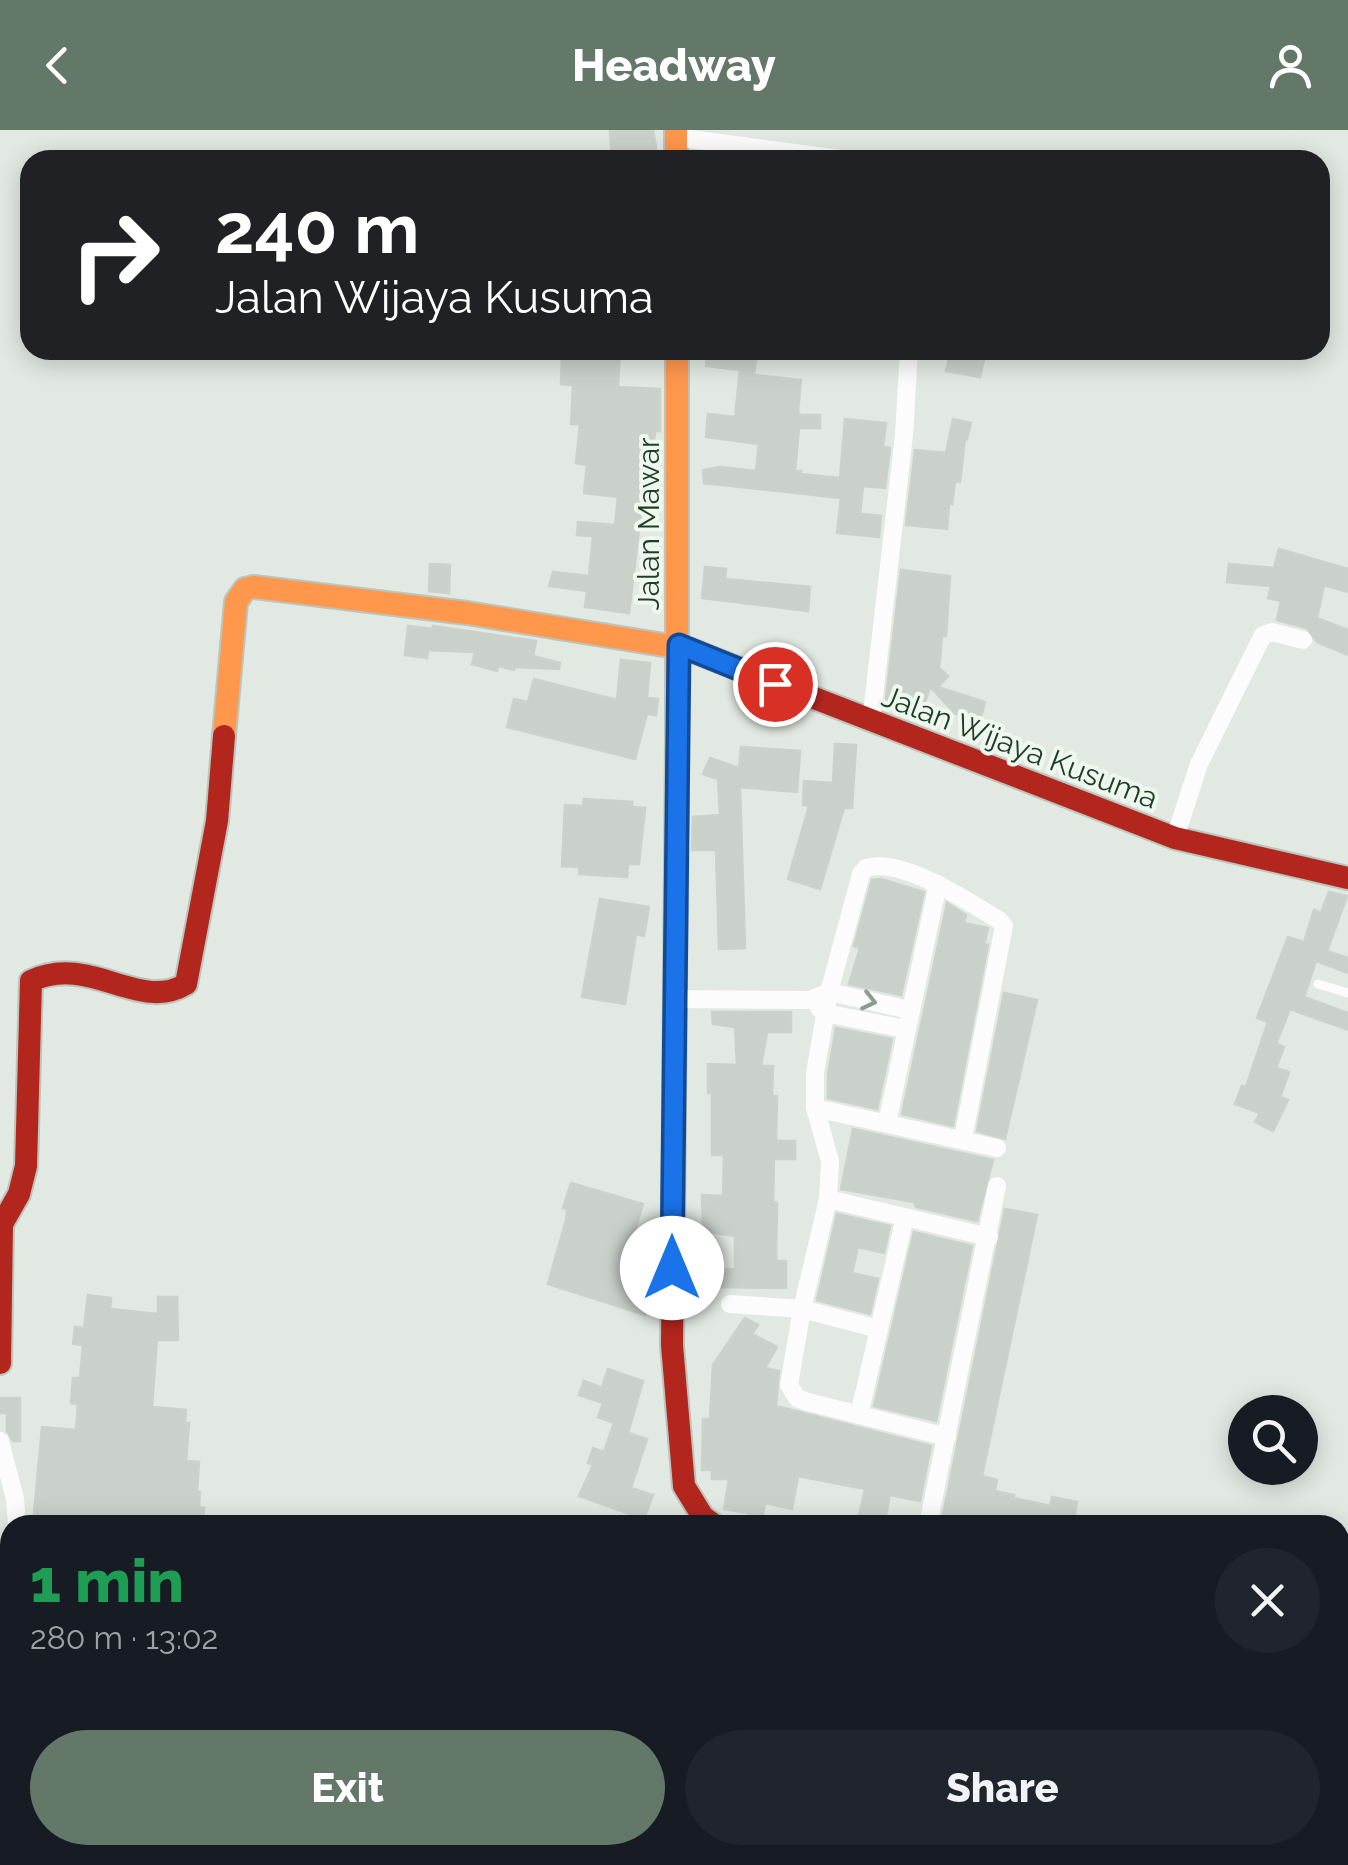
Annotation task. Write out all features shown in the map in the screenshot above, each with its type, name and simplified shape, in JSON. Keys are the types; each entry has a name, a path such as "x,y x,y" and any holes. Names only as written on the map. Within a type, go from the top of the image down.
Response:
{"street":[{"path":"676,142 752,150"},
{"name":"Jalan Mawar","path":"677,360 679,645 672,1345 684,1486 702,1515"},
{"path":"871,722 904,435 908,360"},
{"name":"Jalan Wijaya Kusuma","path":"0,1363 2,1224 18,1194 26,1166 30,981 41,974 82,972 149,993 171,994 186,984 217,821 236,602 245,589 467,613 679,645 1175,838 1348,878"},
{"path":"1175,838 1199,764 1263,635 1272,632 1303,640"},
{"path":"947,1437 808,1402 791,1392 789,1385 828,1199 830,1161 815,1108 815,1073 844,928 866,868 890,867 938,884 1004,926 963,1139"},
{"path":"887,1123 938,884"},
{"path":"673,999 810,1000 829,992 910,1010"},
{"path":"810,1000 825,1013 905,1029"},
{"path":"815,1108 997,1148"},
{"path":"930,1515 997,1186"},
{"path":"828,1199 989,1237"},
{"path":"859,1415 905,1218"},
{"path":"730,1304 802,1310 880,1329"},
{"path":"0,1441 16,1515"}],"lane":[{"path":"1318,984 1348,993"}],"building":[{"path":"610,130 653,130 656,150 611,150"},
{"path":"562,360 619,360 618,387 660,389 660,431 655,431 651,471 642,470 638,505 642,505 629,613 585,607 587,591 549,586 553,572 589,576 593,536 577,535 578,522 615,525 618,497 584,493 587,465 576,463 580,424 571,424 573,385 561,384"},
{"path":"707,360 756,360 754,375 801,380 798,411 800,415 820,415 820,428 799,428 795,471 801,471 800,474 840,478 845,419 886,423 883,447 890,448 885,488 863,486 860,514 881,516 879,537 837,533 841,498 704,483 703,470 720,467 756,471 759,444 706,437 708,414 735,417 740,370 706,366"},
{"path":"949,360 984,360 980,377 946,371"},
{"path":"953,419 971,423 965,438 960,482 955,481 949,504 947,529 906,525 915,450 946,453"},
{"path":"1279,549 1348,569 1348,592 1324,585 1317,618 1348,630 1348,655 1317,642 1307,628 1277,620 1281,601 1268,598 1271,586 1227,582 1229,564 1274,568"},
{"path":"430,564 450,565 449,593 429,591"},
{"path":"705,567 726,569 725,579 810,587 808,611 702,598"},
{"path":"901,570 950,576 946,636 942,636 939,668 948,676 938,687 985,702 980,721 950,712 930,687 919,720 885,707"},
{"path":"408,626 536,641 533,656 560,663 559,669 514,670 498,666 497,671 472,664 475,652 428,650 427,658 405,655"},
{"path":"621,660 650,663 647,698 658,699 656,715 647,714 635,759 507,727 514,699 528,702 534,679 617,700"},
{"path":"835,744 856,745 852,808 844,808 820,889 788,879 809,806 803,805 804,781 833,783"},
{"path":"741,747 800,751 797,792 740,787 745,948 719,949 716,850 692,850 693,817 720,815 718,779 703,774 710,758 739,768"},
{"path":"584,799 632,802 632,807 645,808 639,864 628,864 627,877 579,874 579,867 562,866 565,805 583,806"},
{"path":"872,880 924,892 901,995 849,984 860,948 854,946"},
{"path":"1329,892 1347,896 1327,951 1348,958 1348,973 1316,961 1304,997 1348,1013 1348,1030 1290,1009 1276,1044 1284,1047 1276,1068 1289,1072 1280,1097 1288,1100 1273,1131 1255,1122 1260,1113 1235,1104 1242,1086 1246,1087 1268,1022 1257,1018 1288,937 1304,942 1314,910 1321,913"},
{"path":"600,899 649,907 644,936 636,934 625,1004 582,997"},
{"path":"947,903 966,915 964,923 988,928 953,1126 902,1114"},
{"path":"1004,993 1037,1000 1005,1139 977,1131"},
{"path":"712,1012 791,1012 791,1032 767,1032 761,1066 773,1066 776,1141 795,1141 795,1159 774,1159 776,1261 786,1261 786,1288 717,1287 717,1270 735,1269 735,1236 703,1231 702,1195 723,1196 724,1155 712,1155 708,1064 737,1065 735,1027 713,1024"},
{"path":"836,1028 892,1039 877,1109 828,1098"},
{"path":"853,1129 993,1160 977,1221 916,1207 914,1202 841,1189"},
{"path":"571,1183 643,1204 634,1233 649,1238 638,1273 655,1279 645,1315 548,1284 566,1220 567,1209 563,1208"},
{"path":"1005,1209 1037,1215 982,1476 997,1480 995,1491 1014,1495 1013,1498 1050,1506 1052,1497 1077,1502 1075,1515 943,1515"},
{"path":"837,1214 890,1226 884,1253 858,1247 852,1273 878,1279 870,1314 817,1300"},
{"path":"914,1232 972,1246 936,1421 874,1406"},
{"path":"88,1295 111,1298 110,1309 158,1314 158,1297 177,1297 178,1340 157,1340 152,1407 186,1410 186,1461 199,1462 197,1492 204,1515 34,1514 42,1427 76,1430 78,1404 71,1403 73,1378 80,1378 83,1345 73,1344 75,1327 84,1328"},
{"path":"745,1318 758,1325 752,1334 777,1347 765,1368 779,1371 776,1406 931,1446 920,1501 890,1495 886,1515 859,1515 865,1489 798,1476 792,1509 765,1503 763,1515 748,1515 724,1509 729,1479 712,1479 712,1470 702,1470 703,1419 710,1419 713,1365"},
{"path":"608,1369 643,1381 628,1433 647,1439 631,1488 653,1495 646,1515 633,1515 579,1496 593,1465 588,1463 593,1448 604,1452 614,1423 598,1417 603,1403 579,1395 584,1381 602,1388"},
{"path":"0,1398 20,1398 20,1441 13,1441 7,1431 7,1413 0,1413"}],"traffic: slow":[{"path":"676,130 676,150"},
{"path":"677,360 677,740"},
{"path":"224,736 236,602 245,589 254,587 467,613 688,649"}],"traffic: jam":[{"path":"688,649 1175,838 1348,878"},
{"path":"0,1363 2,1224 19,1194 26,1166 31,981 53,974 74,974 150,992 186,984 217,821 224,736"},
{"path":"677,740 672,1345 684,1486 702,1515"}],"route":[{"path":"672,1268 679,645 775,684"}]}
